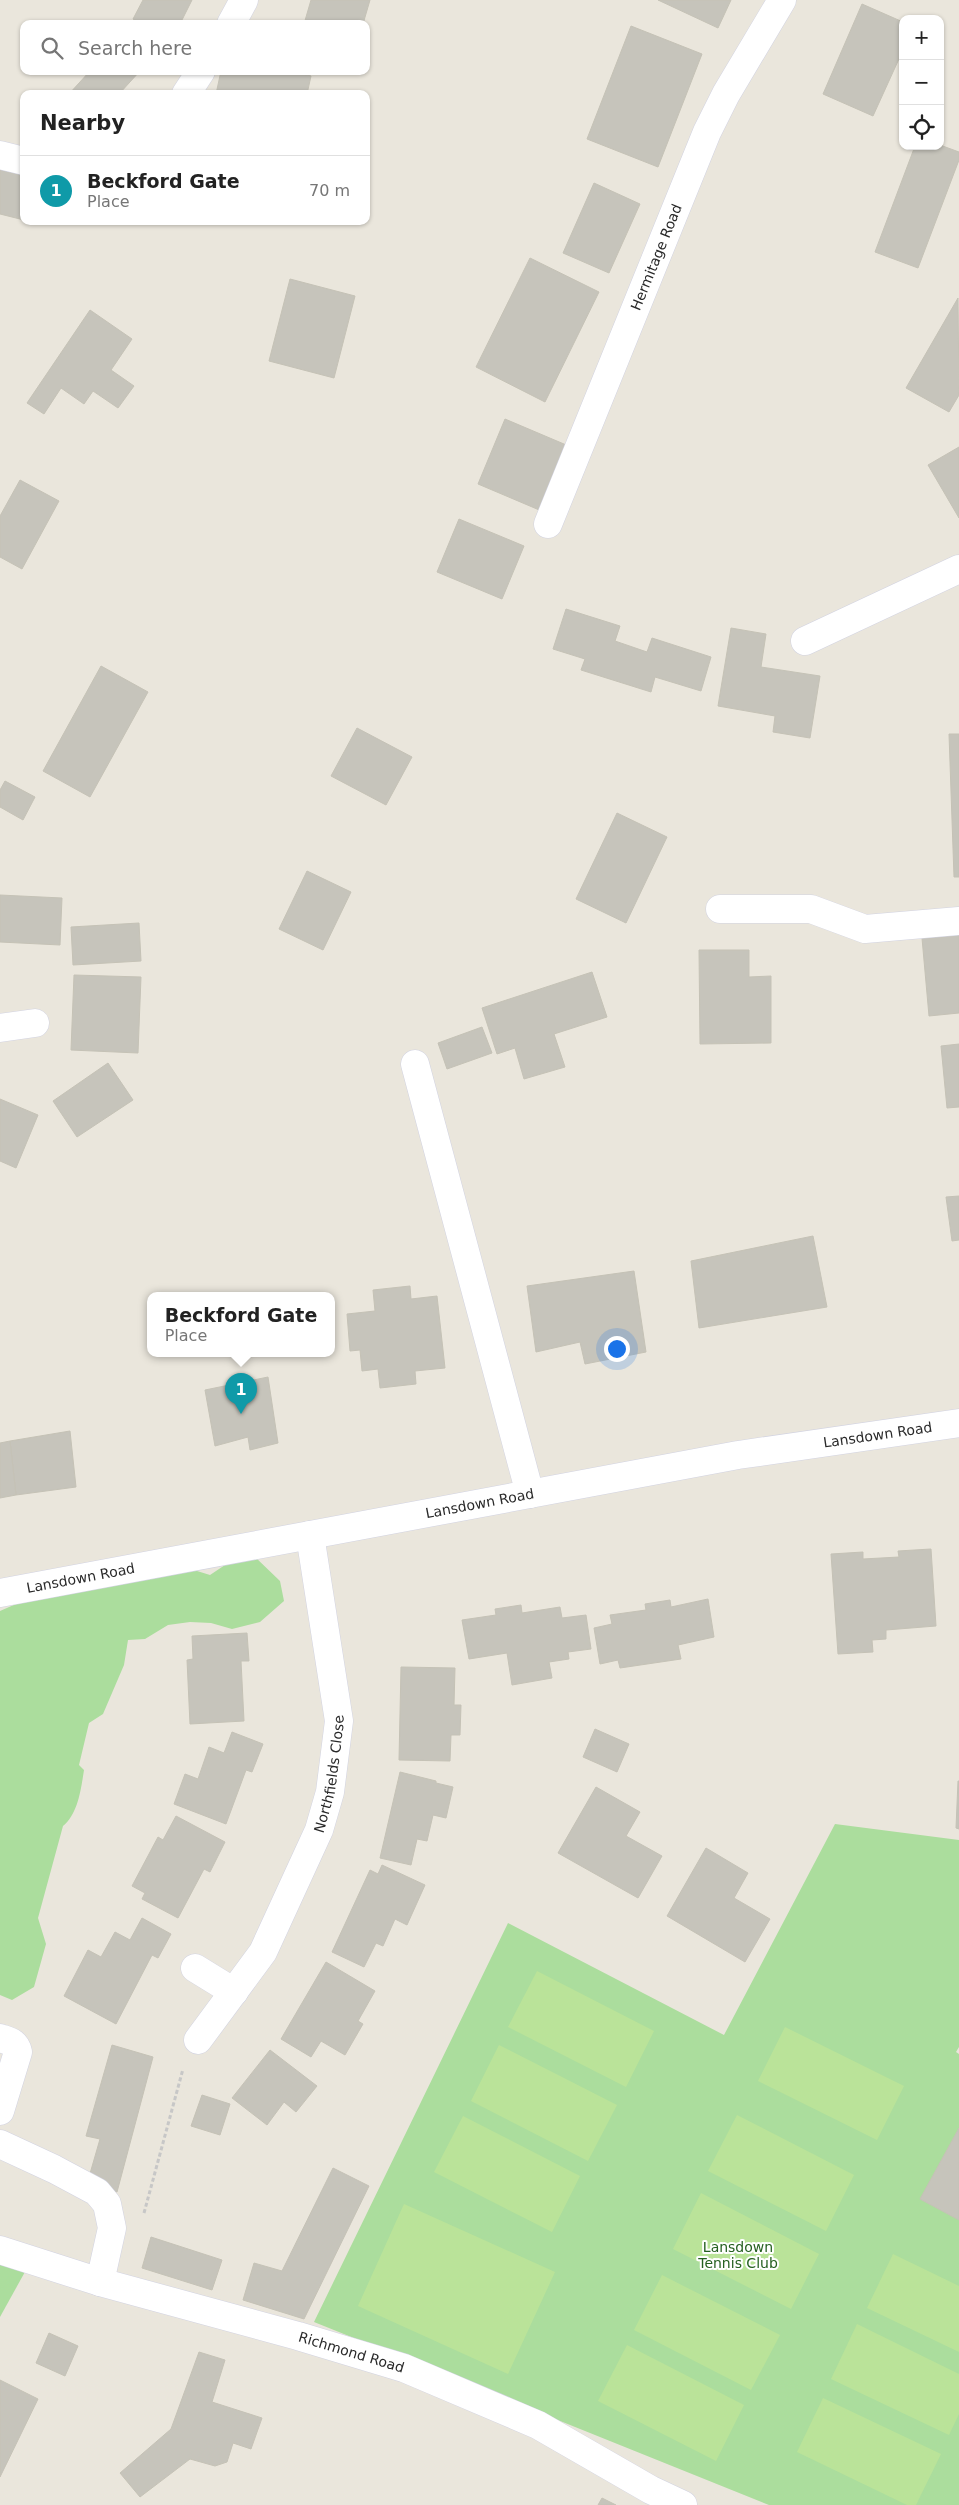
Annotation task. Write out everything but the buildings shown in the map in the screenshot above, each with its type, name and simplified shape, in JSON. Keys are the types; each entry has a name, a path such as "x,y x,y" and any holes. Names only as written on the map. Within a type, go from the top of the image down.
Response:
{"street":[{"path":"233,20 244,0"},
{"name":"Hermitage Road","path":"548,524 707,132 726,94 782,0"},
{"path":"189,90 198,75"},
{"path":"0,155 20,160"},
{"path":"806,641 959,569"},
{"path":"720,910 810,909 865,929 959,921"},
{"path":"0,1028 35,1023"},
{"path":"416,1064 530,1494"},
{"name":"Lansdown Road","path":"0,1593 738,1455 959,1423"},
{"name":"Northfields Close","path":"198,2040 263,1952 319,1830 330,1792 339,1721 310,1535"},
{"path":"195,1968 234,1992"},
{"path":"0,2038 17,2045 18,2052 0,2110"},
{"path":"0,2144 54,2169 97,2192 108,2204 112,2228 100,2282"},
{"name":"Richmond Road","path":"0,2250 100,2282 298,2336 404,2368 538,2425 651,2490 683,2505"}],"path":[{"path":"143,2215 188,2053 198,2040"}],"green space":[{"path":"254,1556 280,1581 284,1601 260,1622 232,1629 211,1623 190,1622 168,1625 145,1639 128,1640 124,1665 103,1714 89,1723 79,1765 84,1770 78,1801 72,1815 63,1826 38,1918 46,1944 34,1987 12,2000 0,1995 0,1611 32,1597 184,1567 210,1575 231,1561"},
{"name":"Lansdown Tennis Club","path":"835,1824 959,1840 959,2047 956,2052 959,2054 959,2505 769,2505 314,2322 508,1923 724,2035"},
{"path":"537,1971 654,2031 626,2087 508,2027"},
{"path":"785,2027 904,2086 877,2140 758,2081"},
{"path":"499,2045 617,2105 588,2161 471,2101"},
{"path":"737,2115 854,2175 826,2231 708,2171"},
{"path":"463,2116 580,2176 552,2232 434,2172"},
{"path":"701,2193 819,2254 791,2309 673,2249"},
{"path":"404,2204 555,2272 508,2374 358,2306"},
{"path":"893,2254 959,2286 959,2352 867,2308"},
{"path":"0,2261 26,2270 0,2317"},
{"path":"662,2275 780,2335 751,2390 634,2330"},
{"path":"857,2324 959,2374 959,2414 949,2435 831,2379"},
{"path":"627,2345 744,2405 716,2461 598,2401"},
{"path":"823,2398 941,2454 916,2505 907,2505 797,2452"}],"place":[{"name":"Beckford Gate","path":"241,1414"}]}
